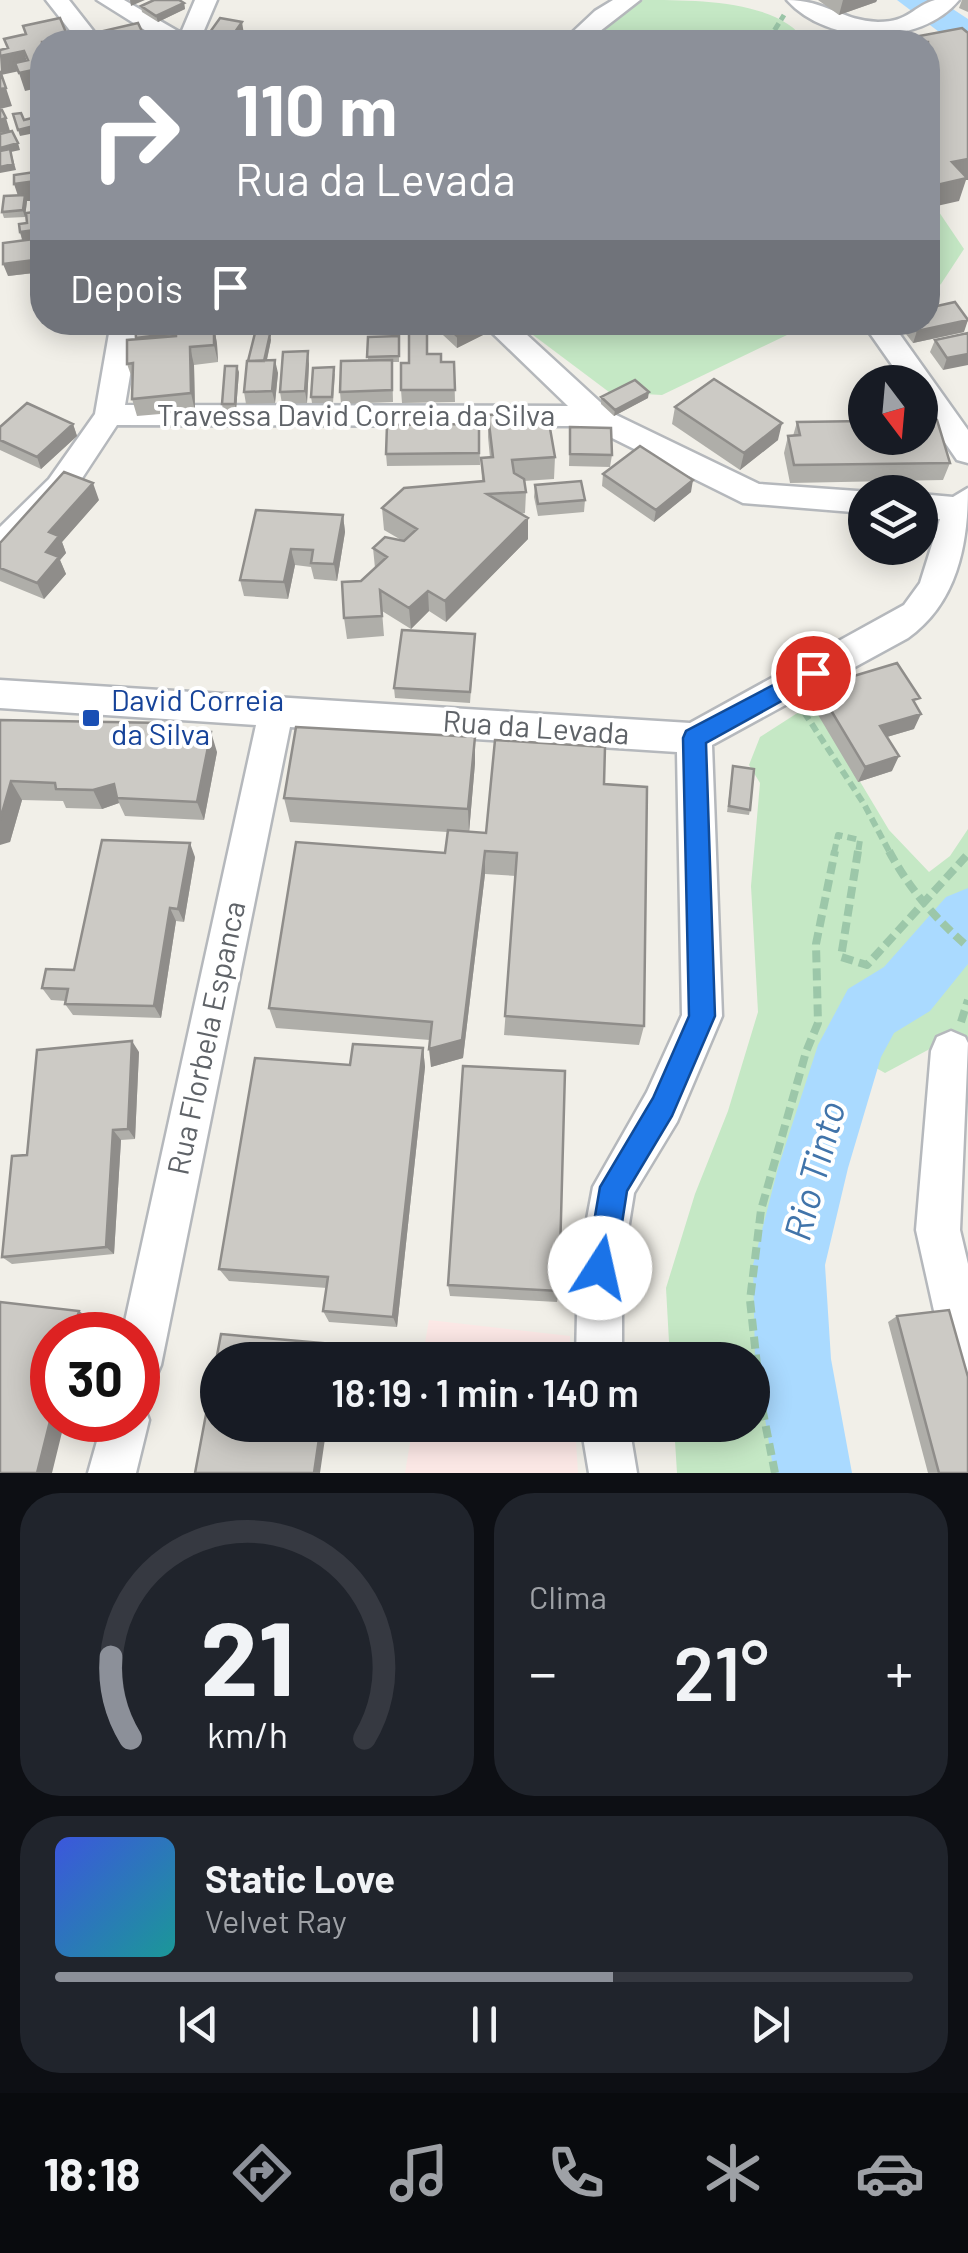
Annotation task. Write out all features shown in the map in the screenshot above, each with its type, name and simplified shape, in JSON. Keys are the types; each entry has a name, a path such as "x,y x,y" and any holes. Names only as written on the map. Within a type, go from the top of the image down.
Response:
{"street":[{"path":"81,30 62,6 96,0"},
{"path":"108,0 162,30"},
{"path":"190,30 206,0"},
{"path":"587,30 629,0"},
{"path":"798,0 831,20 866,28 896,29 937,9"},
{"path":"0,547 60,487 109,415 123,335"},
{"path":"509,335 602,420 754,495 848,501"},
{"path":"885,335 906,365"},
{"path":"938,410 968,452"},
{"name":"Travessa David Correia da Silva","path":"109,415 570,416 602,420"},
{"path":"599,1342 600,1268 614,1187 662,1107 702,1016 694,738 896,629 921,610 935,588 965,506 938,506"},
{"name":"Rua da Levada","path":"0,694 694,738"},
{"name":"Rua Florbela Espanca","path":"149,1312 276,711"},
{"path":"951,1051 938,1230 968,1360"},
{"path":"112,1473 120,1442"},
{"path":"608,1442 613,1473"}],"path":[{"path":"785,688 864,804 904,878 927,908 968,947"},
{"path":"775,1473 760,1402 750,1300 762,1210 806,1052 818,1024 816,944 838,835 860,840 841,957 867,965 927,908 968,854"}],"shaded area":[{"path":"429,1320 570,1336 570,1342 425,1342"},
{"path":"410,1442 576,1442 578,1473 405,1473"}],"green space":[{"path":"643,0 734,5 777,18 795,30 599,30"},
{"path":"940,213 964,249 940,285"},
{"path":"533,335 787,335 662,395 609,392"},
{"path":"813,703 889,830 929,872 950,856 968,829 968,1047 939,1044 885,1073 869,1064 825,1222 823,1353 842,1473 677,1473 675,1442 770,1442 770,1342 669,1342 666,1288 758,1012 751,886 760,783 749,765 760,737"}],"building":[{"path":"154,0 184,3 156,16 141,6"},
{"path":"60,18 65,30 30,30 30,71 19,73 15,63 28,60 24,51 0,56 0,50 8,48 4,39 26,34 23,26"},
{"path":"220,18 242,22 236,30 211,30"},
{"path":"138,23 141,30 107,30"},
{"path":"962,28 968,33 968,159 952,162 967,178 940,184 940,32"},
{"path":"21,113 24,120 30,118 30,127 18,130 13,114"},
{"path":"12,131 18,143 0,148 0,134"},
{"path":"10,149 13,164 0,167 0,151"},
{"path":"30,173 30,199 29,182 14,184 14,175"},
{"path":"25,195 23,210 2,212 4,196"},
{"path":"30,212 30,231 20,232 19,224 27,223 26,213"},
{"path":"30,240 30,261 3,264 3,243"},
{"path":"955,302 968,320 940,326 940,305"},
{"path":"968,333 968,354 947,358 935,340"},
{"path":"214,335 214,345 190,347 191,393 132,399 133,363 127,364 127,340"},
{"path":"254,335 270,335 264,361 248,361"},
{"path":"409,335 427,335 427,354 441,354 441,362 454,362 455,390 401,390 401,363 409,363"},
{"path":"399,336 399,356 367,357 368,337"},
{"path":"308,351 305,391 280,392 283,352"},
{"path":"275,360 272,391 244,392 247,361"},
{"path":"392,360 392,390 340,392 341,361"},
{"path":"225,366 237,366 235,404 222,404"},
{"path":"334,367 332,397 311,397 313,368"},
{"path":"714,379 782,423 744,453 675,407"},
{"path":"635,380 649,392 615,410 601,397"},
{"path":"27,403 73,424 37,457 0,440 0,427"},
{"path":"547,411 555,457 512,460 514,473 524,479 526,492 487,494 528,518 445,601 428,591 409,608 380,590 382,616 344,618 342,582 361,581 387,557 373,548 385,537 404,541 417,529 382,508 404,488 484,481 481,458 493,457 488,415"},
{"path":"848,421 848,455 938,455 938,423 950,463 794,465 788,436 800,435 797,422"},
{"path":"479,424 479,453 386,454 387,425"},
{"path":"570,427 611,428 612,455 570,454"},
{"path":"640,446 693,480 656,510 603,474"},
{"path":"64,472 93,483 49,532 59,536 46,552 59,557 37,583 0,568 0,543"},
{"path":"581,481 585,500 538,504 535,485"},
{"path":"256,510 343,515 334,564 311,563 313,550 291,549 284,582 240,580"},
{"path":"402,630 475,634 470,692 394,688"},
{"path":"897,663 920,698 913,700 921,714 880,726 899,756 865,767 817,687"},
{"path":"0,720 164,723 166,731 211,732 197,802 117,798 114,784 93,790 56,789 55,783 11,781 0,820"},
{"path":"296,727 475,737 468,809 284,798"},
{"path":"495,740 605,747 604,784 647,787 644,1026 505,1016 517,853 485,851 462,1040 429,1049 432,1022 269,1008 296,842 445,853 448,830 486,833"},
{"path":"733,766 754,769 750,810 729,806"},
{"path":"102,840 190,843 178,909 170,908 154,1006 65,1004 68,989 42,988 46,969 74,970"},
{"path":"132,1041 128,1129 113,1130 106,1247 2,1257 12,1156 27,1155 37,1050"},
{"path":"353,1044 423,1048 393,1317 323,1311 328,1277 219,1269 255,1058 350,1065"},
{"path":"463,1066 565,1071 559,1291 448,1285"},
{"path":"0,1302 79,1311 30,1312 30,1442 45,1442 37,1473 0,1473"},
{"path":"949,1310 968,1377 968,1473 939,1473 897,1316"},
{"path":"221,1334 310,1342 220,1342"},
{"path":"201,1442 319,1442 314,1473 195,1473"}],"waterway":[{"name":"Rio Tinto","path":"915,0 968,36"},
{"name":"Rio Tinto","path":"813,1473 793,1359 789,1265 813,1168 851,1045 871,1011 907,989 968,917"}],"place":[{"name":"David Correia da Silva","path":"91,718"}],"route":[{"path":"600,1268 614,1187 662,1107 702,1016 694,738 813,673"}]}
